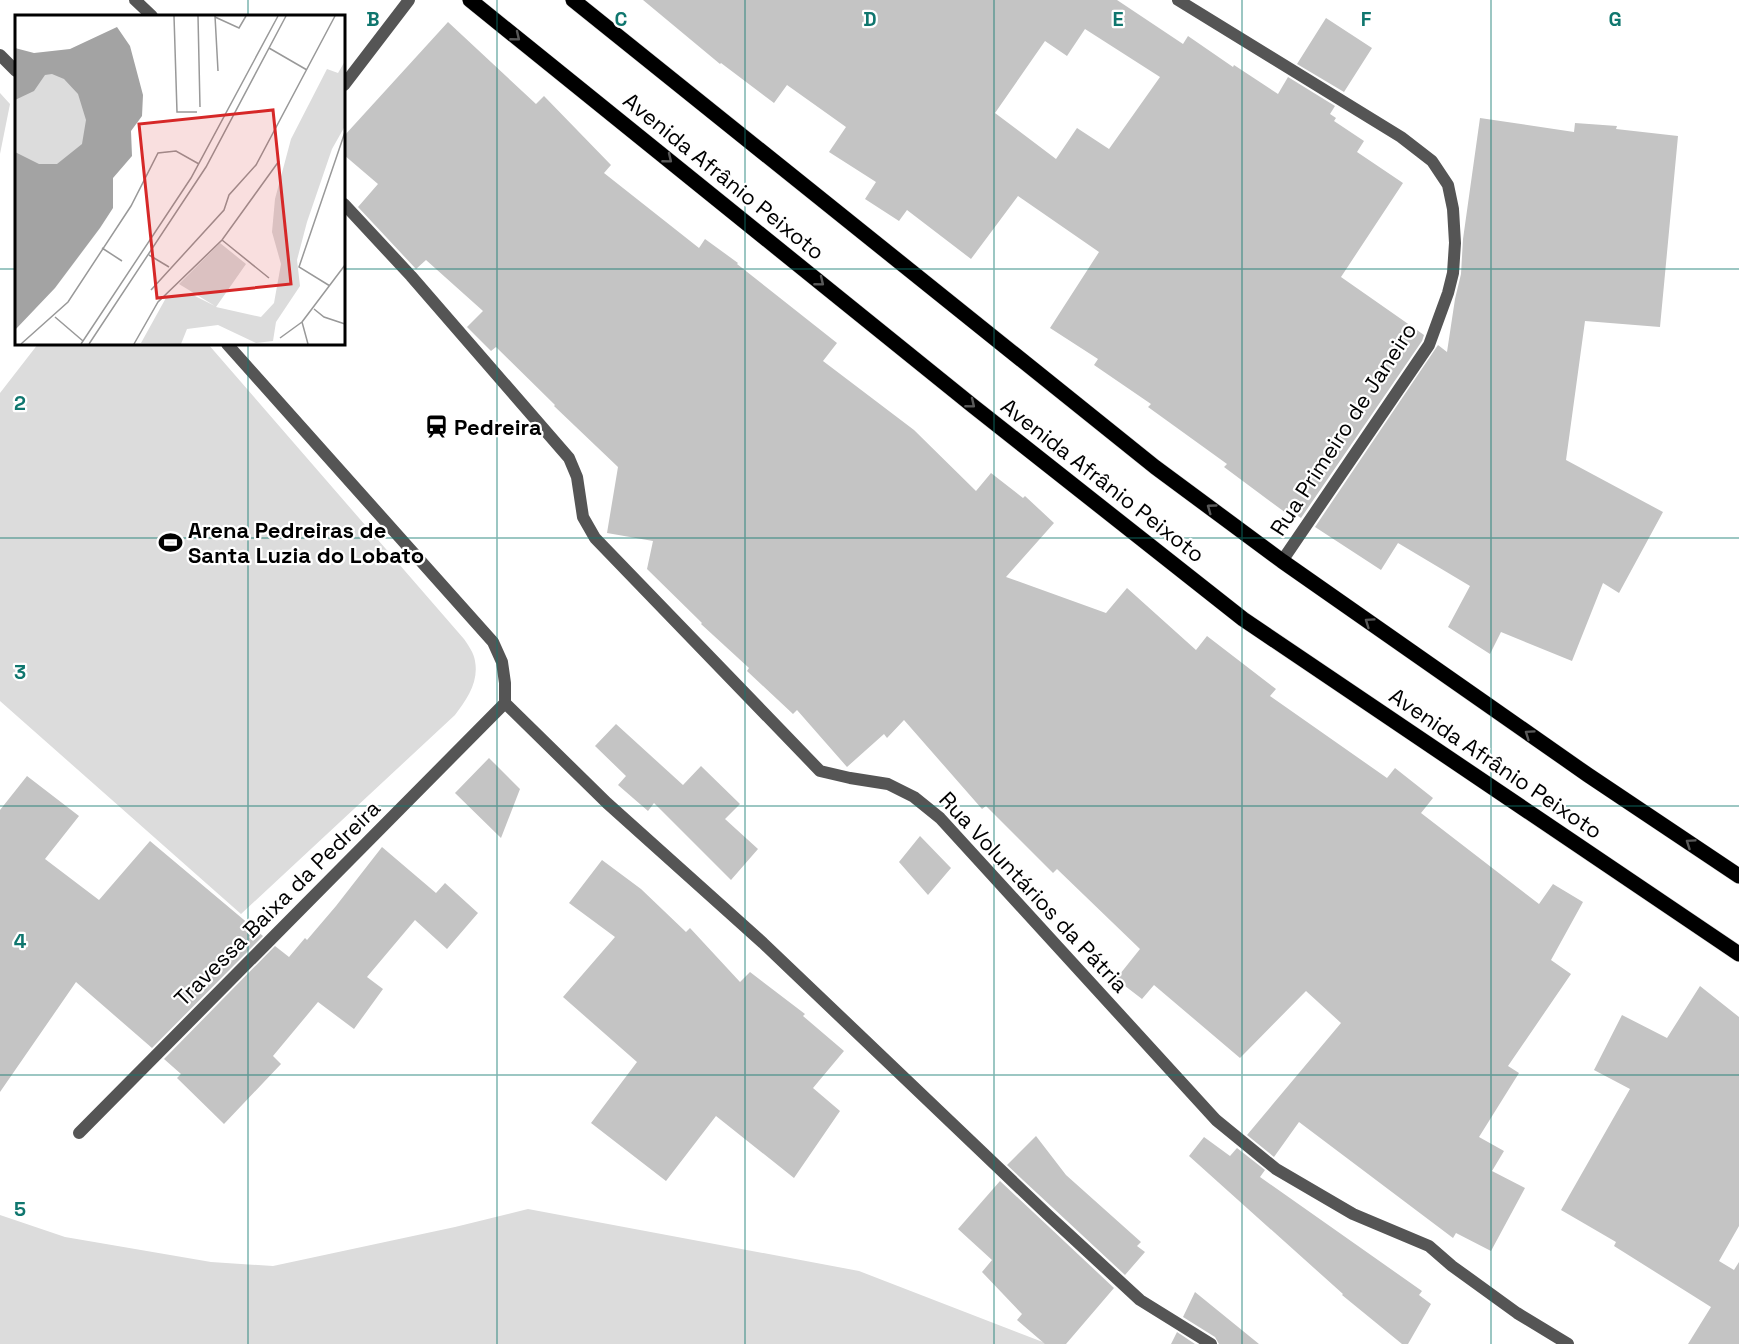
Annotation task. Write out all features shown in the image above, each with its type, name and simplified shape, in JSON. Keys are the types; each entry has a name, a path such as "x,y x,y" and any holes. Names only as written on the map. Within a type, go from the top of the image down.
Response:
{"main road":[{"name":"Avenida Afrânio Peixoto","path":"470,0 1243,620 1739,954"},
{"name":"Avenida Afrânio Peixoto","path":"573,0 1155,467 1282,561 1588,775 1739,876"}],"street":[{"path":"135,0 151,15"},
{"path":"345,84 409,0"},
{"name":"Rua Primeiro de Janeiro","path":"1178,0 1401,137 1432,161 1448,184 1453,209 1455,243 1453,273 1448,294 1429,345 1282,561"},
{"path":"0,55 15,70"},
{"name":"Rua Voluntários da Pátria","path":"345,205 411,276 569,458 577,477 584,516 595,538 820,771 888,784 914,797 940,818 1216,1120 1276,1169 1353,1214 1430,1246 1452,1266 1517,1312 1568,1344"},
{"path":"228,345 493,642 502,662 506,702 607,803 763,943 1140,1300 1211,1344"},
{"name":"Travessa Baixa da Pedreira","path":"79,1134 506,702"}],"shaded area":[{"path":"0,93 10,104 0,154"},
{"name":"Arena Pedreiras de Santa Luzia do Lobato","path":"37,345 209,345 471,649 476,669 474,683 455,715 241,914 0,701 0,393"},
{"path":"528,1209 859,1271 1048,1344 0,1344 0,1215 65,1237 211,1262 273,1266"}],"building":[{"path":"643,0 1117,0 1183,44 1188,36 1278,94 1288,77 1335,106 1330,114 1336,118 1334,121 1364,141 1357,152 1403,183 1341,277 1424,335 1422,341 1301,518 1292,512 1290,516 1224,467 1227,464 1148,407 1151,404 1094,365 1098,359 1050,328 1099,252 1018,196 971,259 907,210 899,221 865,199 876,182 829,152 846,127 787,85 774,103 720,64","holes":["1085,29 1160,77 1109,149 1077,128 1056,159 995,113 1045,41 1067,56"]},
{"path":"1326,18 1372,48 1344,92 1297,64"},
{"path":"448,22 536,104 544,96 611,165 604,173 699,248 705,239 738,263 837,343 823,361 914,430 976,491 991,473 1023,498 1025,496 1054,523 1006,577 1106,613 1127,588 1196,650 1207,636 1276,689 1270,696 1387,778 1395,768 1433,798 1421,813 1539,904 1553,884 1583,902 1551,960 1571,974 1508,1066 1519,1073 1479,1137 1504,1151 1492,1171 1525,1188 1491,1251 1456,1233 1453,1238 1299,1122 1274,1157 1247,1135 1341,1023 1306,991 1240,1058 1154,985 1142,999 1116,979 1140,949 1057,869 1053,873 986,806 982,809 904,720 887,738 884,734 847,767 797,710 793,714 747,671 749,668 701,624 647,569 653,541 607,533 618,467 496,347 491,351 467,327 483,311 426,260 416,269 358,207 378,184 345,156 345,135"},
{"path":"1480,118 1574,132 1575,123 1617,126 1616,129 1678,136 1660,327 1585,321 1566,460 1663,512 1619,593 1603,583 1572,661 1501,632 1490,654 1448,627 1470,586 1398,543 1381,570 1315,527 1438,345 1447,352 1461,274 1463,239"},
{"path":"616,724 683,785 701,766 740,804 725,819 758,849 731,880 654,803 648,811 618,785 626,776 595,746"},
{"path":"489,758 520,789 501,838 455,793"},
{"path":"27,776 79,816 45,859 99,900 150,841 263,936 152,1048 76,982 0,1092 0,810"},
{"path":"920,836 951,868 928,895 899,862"},
{"path":"382,847 436,893 445,883 478,913 447,949 415,920 367,977 383,989 354,1029 318,1002 273,1056 281,1064 224,1124 177,1078 181,1074 164,1059 275,946 289,957 305,938 307,940"},
{"path":"602,860 641,889 686,932 690,928 740,982 750,972 805,1014 803,1016 844,1051 813,1088 840,1111 794,1178 716,1116 666,1181 591,1123 637,1062 563,997 615,937 569,903"},
{"path":"1700,986 1739,1017 1739,1226 1719,1261 1734,1270 1739,1262 1739,1344 1688,1344 1711,1307 1614,1246 1616,1242 1561,1210 1630,1089 1594,1070 1622,1015 1667,1038"},
{"path":"1036,1136 1066,1175 1141,1242 1137,1246 1145,1252 1125,1275 1007,1165"},
{"path":"1204,1137 1230,1156 1237,1148 1265,1170 1260,1177 1422,1291 1419,1295 1431,1304 1408,1344 1402,1344 1342,1295 1189,1156"},
{"path":"1000,1181 1114,1288 1066,1344 1045,1344 1017,1320 1022,1314 982,1272 992,1260 958,1229"},
{"path":"1195,1292 1259,1344 1219,1344 1215,1337 1183,1317"},
{"path":"1177,1332 1195,1344 1171,1344"}],"place":[{"name":"Pedreira","path":"436,427"},
{"name":"Arena Pedreiras de Santa Luzia do Lobato","path":"170,543"}]}
